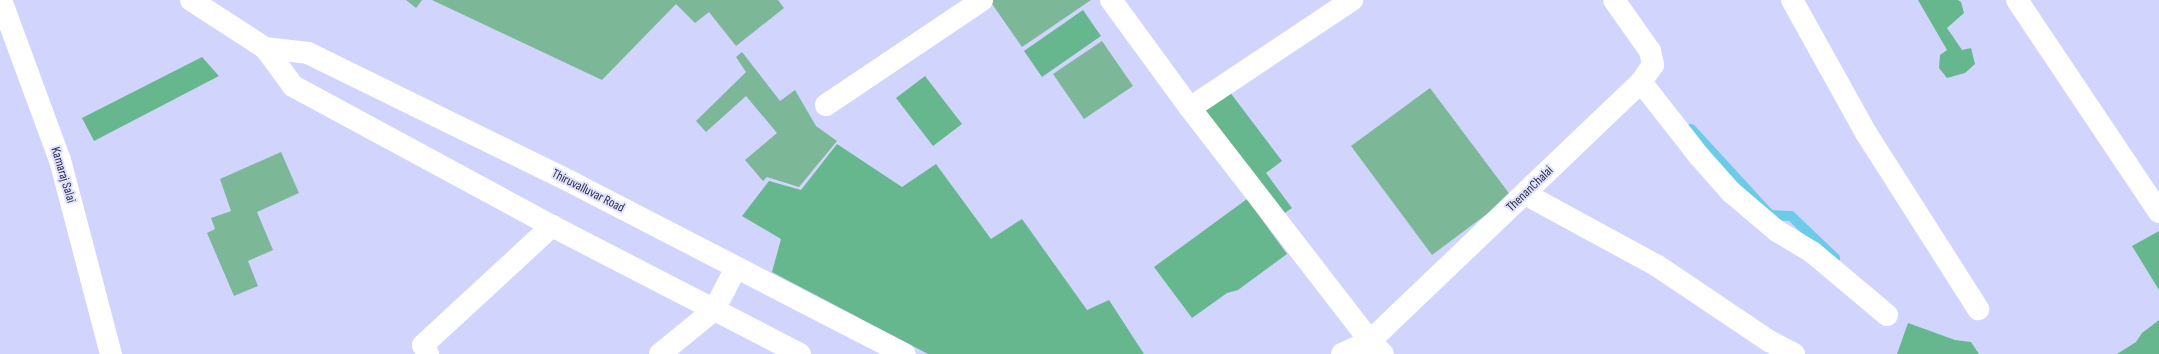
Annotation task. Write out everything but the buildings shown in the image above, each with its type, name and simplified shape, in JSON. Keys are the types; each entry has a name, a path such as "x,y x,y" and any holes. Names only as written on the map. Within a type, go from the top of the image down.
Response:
{"street":[{"name":"Kamaraj Salai","path":"1,0 60,160 111,354"},
{"name":"Thiruvalluvar Road","path":"191,0 265,48 293,86 552,226 800,354"},
{"path":"826,105 982,0"},
{"path":"1111,0 1190,108 1377,347"},
{"path":"1190,108 1352,0"},
{"name":"ThenanChalai","path":"1342,354 1377,347 1525,194 1641,82 1653,65 1650,51 1614,0"},
{"path":"1792,0 1866,133 1978,309"},
{"path":"2017,0 2159,212"},
{"name":"Thiruvalluvar Road","path":"265,48 308,53 575,184 905,354"},
{"path":"1641,82 1699,156 1731,192 1778,231 1812,252 1887,315"},
{"path":"1525,194 1656,265 1766,348 1794,354"},
{"path":"428,354 423,345 552,226"},
{"path":"660,354 714,310 736,268"}],"green space":[{"path":"406,0 422,0 416,8"},
{"path":"432,0 778,0 784,8 736,46 709,12 695,23 676,4 602,80"},
{"path":"1091,0 1022,47 990,1"},
{"path":"1918,0 1958,0 1961,2 1964,13 1947,28 1962,50 1971,48 1975,64 1965,73 1947,78 1939,68 1940,55 1947,50"},
{"path":"1083,10 1101,36 1042,77 1024,51"},
{"path":"1102,41 1133,86 1084,119 1053,74"},
{"path":"742,52 780,101 795,90 816,126 837,141 799,187 767,177 763,181 745,160 777,133 746,96 706,132 696,121 746,72 736,57"},
{"path":"202,57 219,76 94,141 82,118"},
{"path":"925,76 962,124 933,146 896,98"},
{"path":"1430,88 1511,196 1432,255 1351,146"},
{"path":"1229,91 1282,161 1266,173 1292,208 1282,215 1203,110"},
{"path":"837,144 902,187 936,164 991,239 1022,219 1087,310 1109,300 1144,354 928,354 772,272 781,239 742,216 769,181 801,190"},
{"path":"281,152 299,193 257,212 273,250 248,261 258,286 234,296 207,233 215,229 211,218 231,211 220,179"},
{"path":"1247,199 1287,254 1238,290 1227,293 1192,318 1154,267"},
{"path":"2159,231 2159,290 2132,246"},
{"path":"2159,320 2159,354 2117,354 2136,342 2142,333"},
{"path":"1908,323 1955,340 1971,342 1979,354 1897,354"}],"waterway":[{"path":"1691,129 1770,215 1791,216 1835,258"}]}
